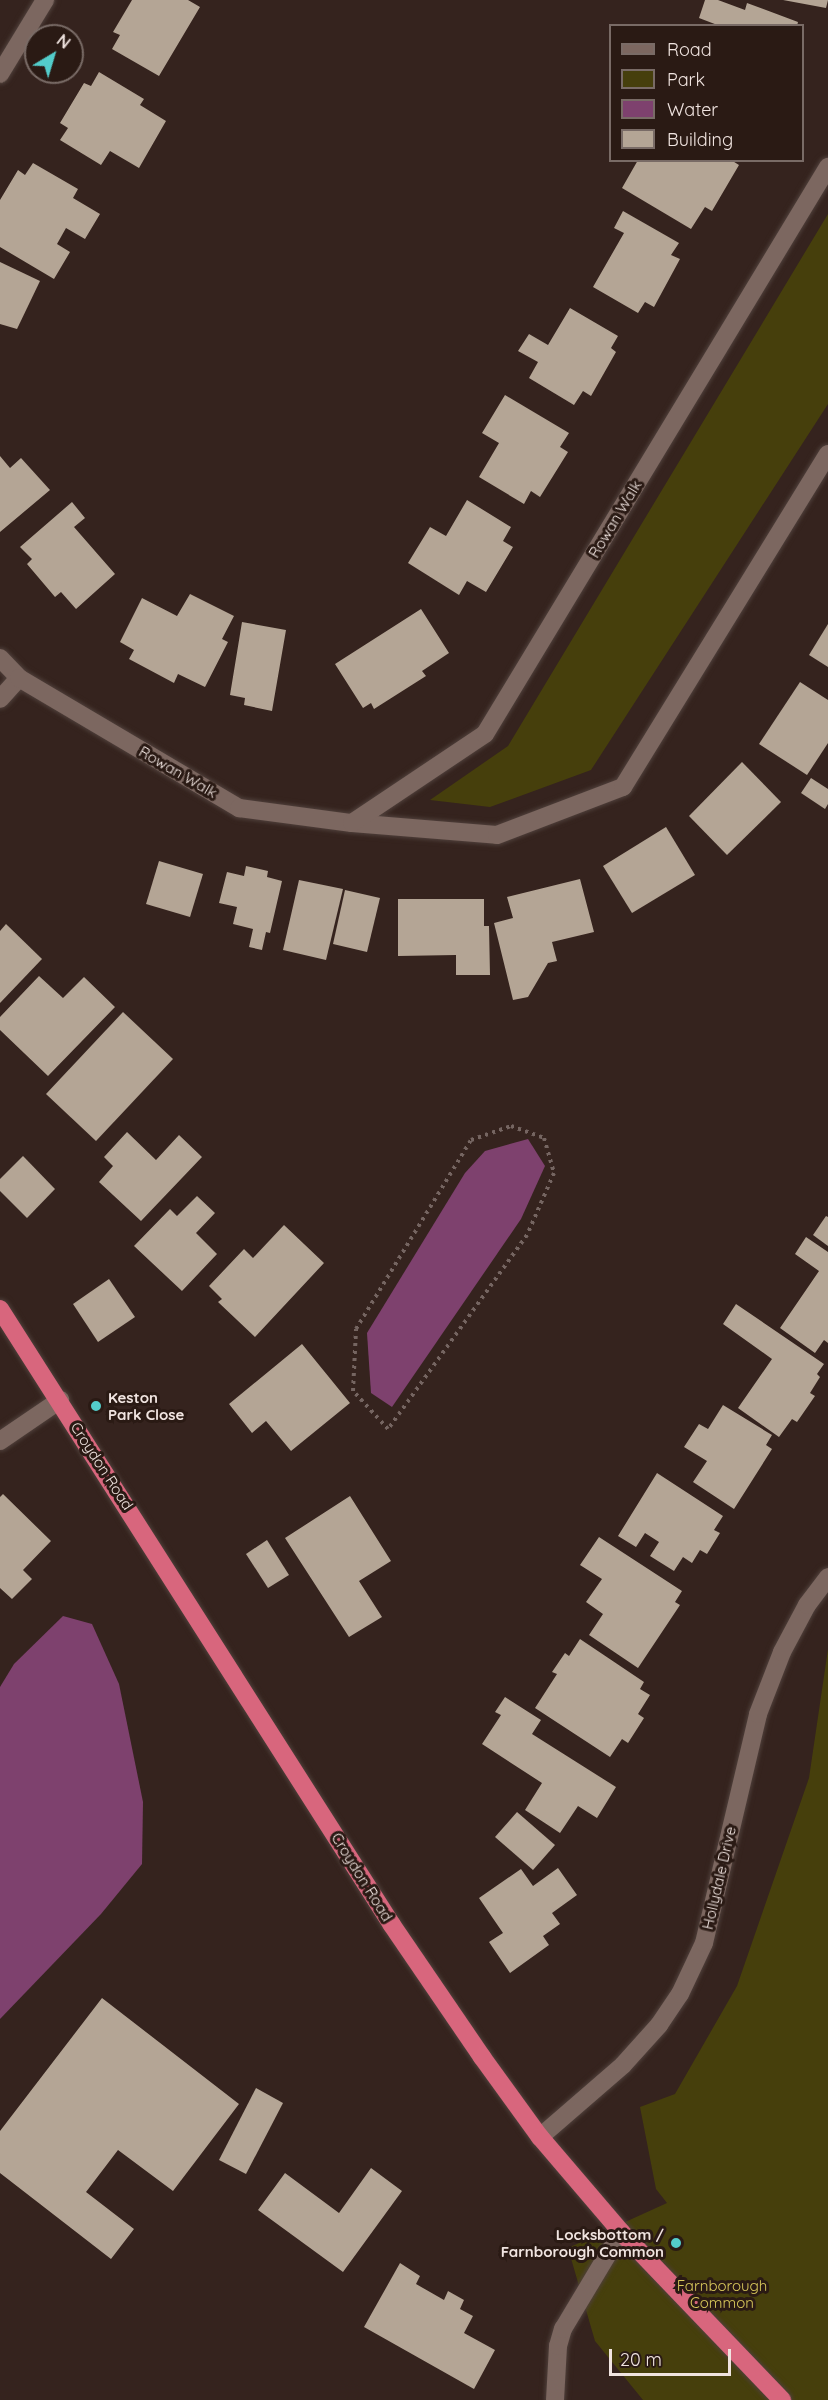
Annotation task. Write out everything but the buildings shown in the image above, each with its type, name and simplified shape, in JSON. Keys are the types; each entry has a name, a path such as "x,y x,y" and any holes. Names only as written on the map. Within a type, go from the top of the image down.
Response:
{"highway":[{"name":"Croydon Road","path":"0,1308 392,1925 540,2137 621,2232 782,2400"}],"street":[{"path":"0,74 45,0"},
{"name":"Rowan Walk","path":"352,823 485,734 828,167"},
{"name":"Rowan Walk","path":"0,658 19,678 239,808 352,823 498,836 623,787 828,454"},
{"path":"0,699 19,678"},
{"path":"0,1441 60,1400"},
{"name":"Hollydale Drive","path":"540,2137 623,2065 660,2025 680,1994 704,1943 758,1714 782,1652 807,1605 828,1577"},
{"path":"555,2400 558,2346 564,2329 572,2311 621,2232"}],"path":[{"path":"511,1126 544,1138 554,1173 526,1235 388,1429 353,1391 356,1329 471,1140 511,1126"}],"green space":[{"path":"828,214 828,404 591,770 490,807 430,800 508,746"},
{"name":"Farnborough Common","path":"828,1649 828,2400 643,2400 595,2341 568,2248 667,2203 656,2189 640,2107 675,2094 737,1986 809,1778"}],"water":[{"path":"528,1139 545,1166 521,1219 392,1407 371,1393 367,1333 465,1173 485,1151"},
{"path":"63,1616 92,1624 119,1684 143,1802 142,1864 101,1914 0,2019 0,1687 14,1664"}],"place":[{"name":"Keston Park Close","path":"96,1406"},
{"name":"Locksbottom / Farnborough Common","path":"676,2243"}]}
